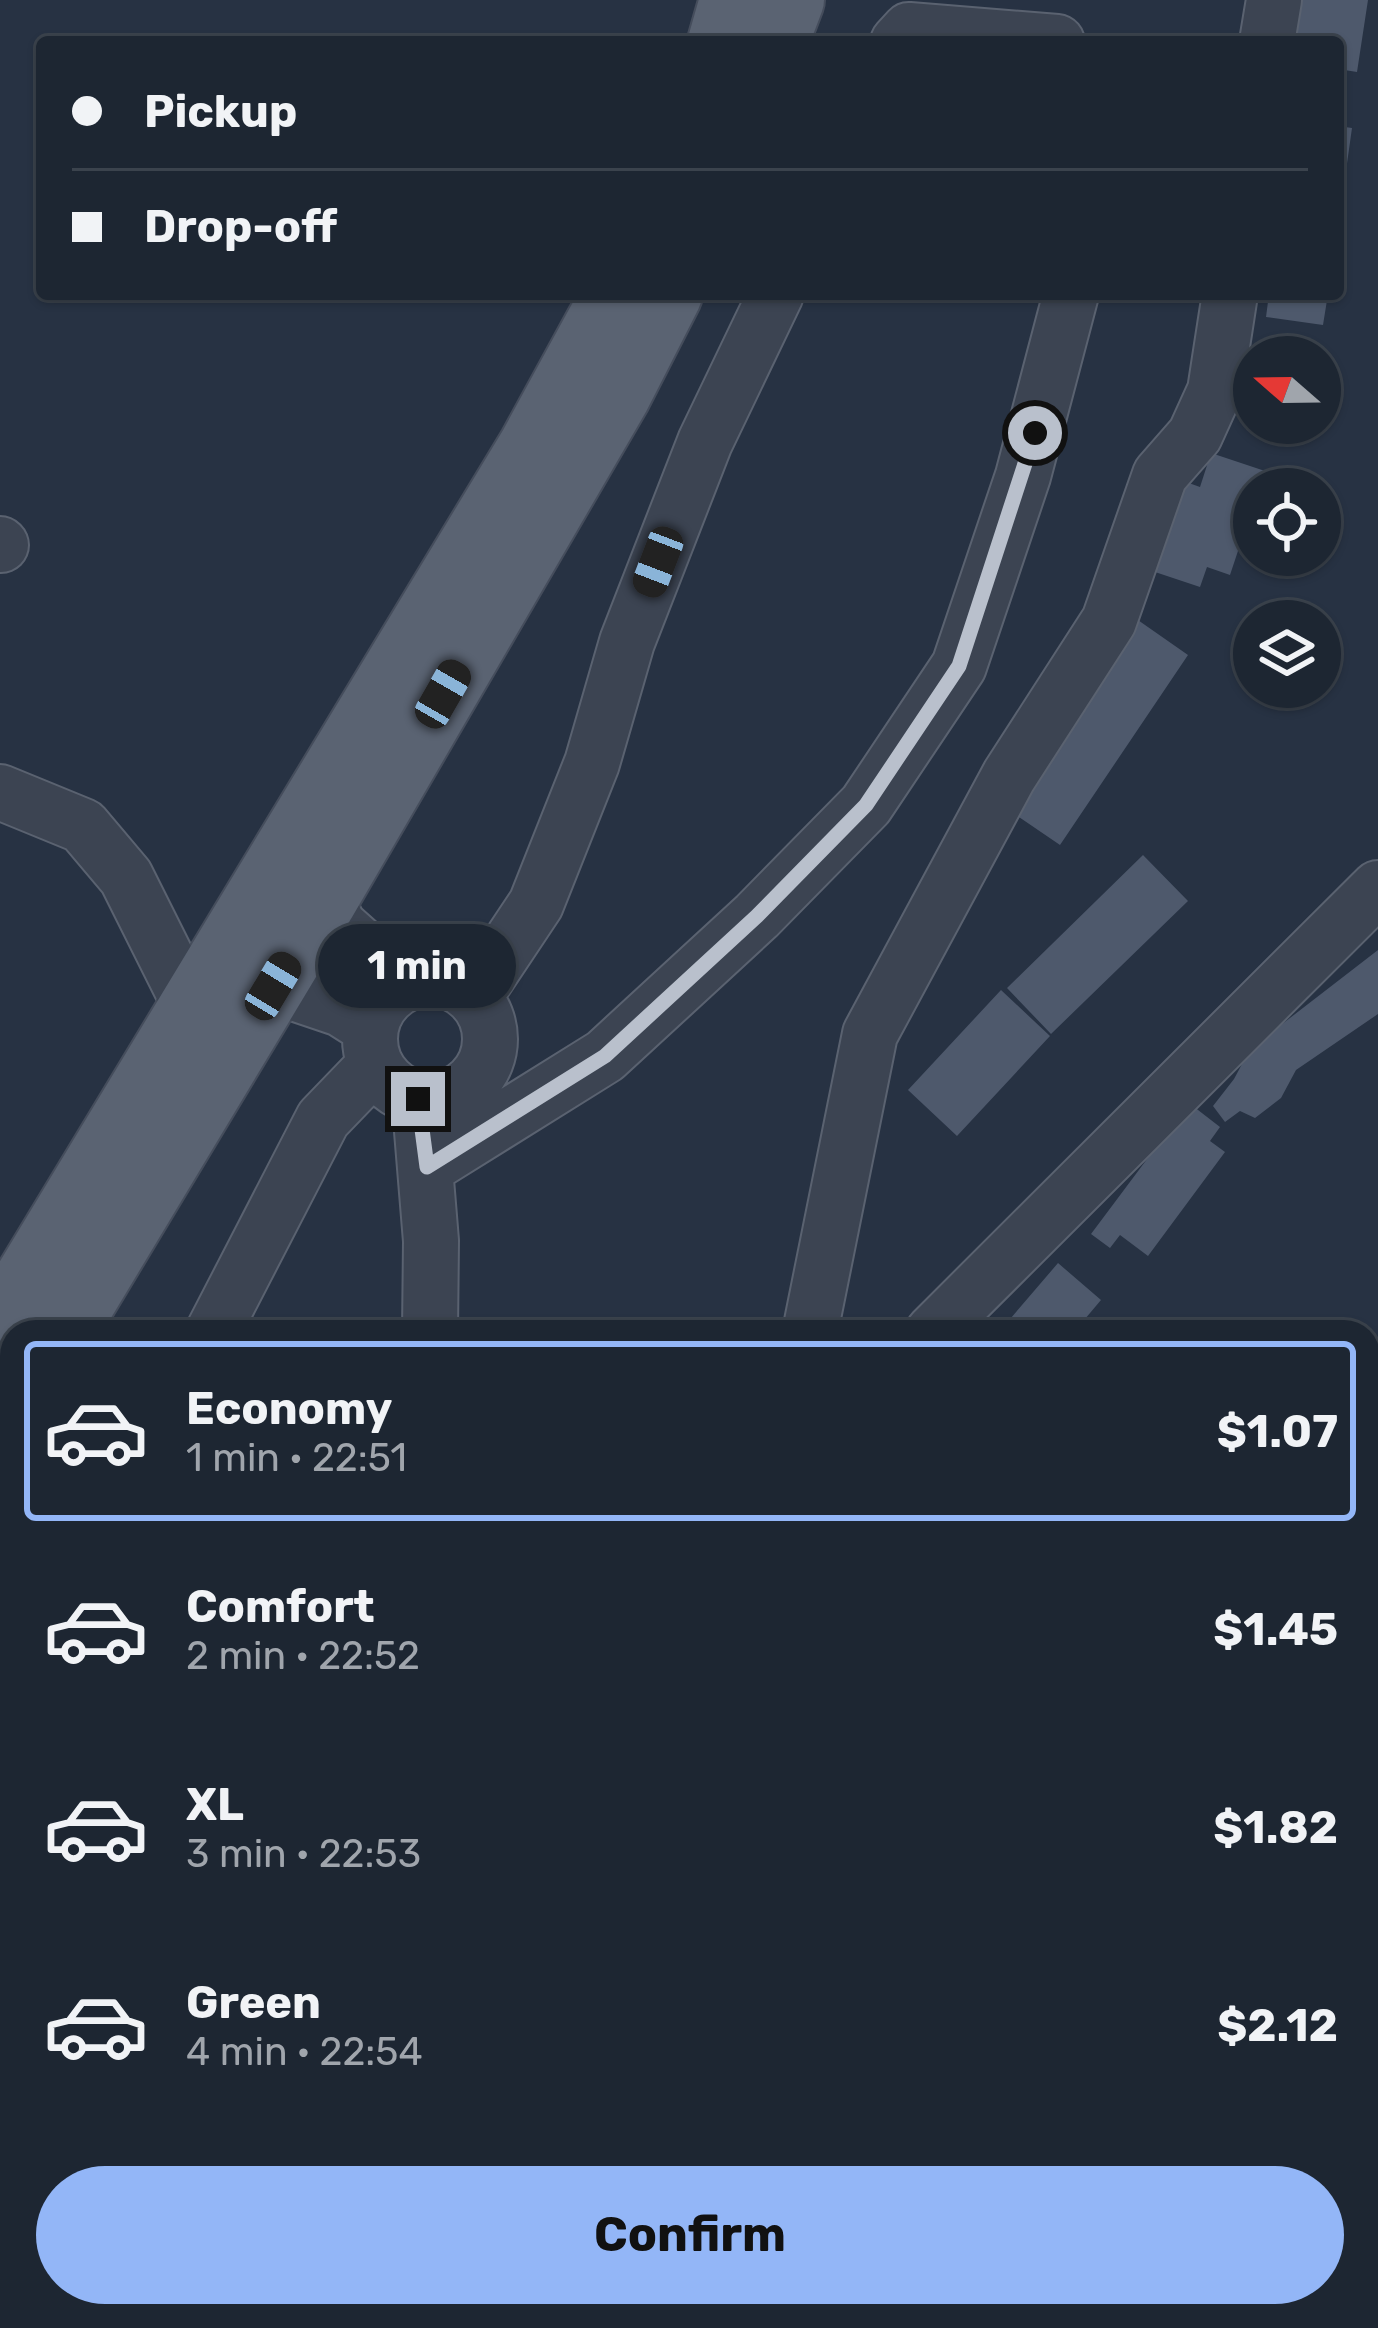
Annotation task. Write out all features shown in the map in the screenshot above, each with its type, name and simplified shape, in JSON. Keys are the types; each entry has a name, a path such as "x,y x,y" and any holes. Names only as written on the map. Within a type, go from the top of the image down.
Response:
{"main road":[{"path":"723,36 733,0"},
{"path":"777,36 791,0"},
{"path":"3,1320 532,446 611,300"},
{"path":"71,1320 325,898 617,396 666,300"}],"street":[{"path":"1268,36 1274,0"},
{"path":"909,24 1008,36"},
{"path":"474,998 536,904 592,764 627,642 705,442 773,300"},
{"path":"427,1167 605,1056 757,916 866,805 959,666 1023,476 1069,300"},
{"path":"812,1320 870,1034 1009,776 1109,621 1160,476 1196,435 1215,391 1229,300"},
{"path":"0,791 83,826 126,877 192,1010"},
{"path":"946,1320 1378,888"},
{"path":"325,898 339,926 404,984"},
{"path":"220,1320 323,1119 373,1046 388,995 404,984 441,980 474,998 490,1031 483,1068 456,1094 418,1099 385,1081 373,1046 341,1009 273,986"},
{"path":"418,1099 427,1167 430,1320"}],"building":[{"path":"1275,0 1368,0 1357,72 1344,70 1344,36 1270,36"},
{"path":"1344,127 1352,128 1344,185"},
{"path":"1268,300 1327,300 1323,325 1266,317"},
{"path":"1211,453 1256,468 1233,468 1230,575 1207,567 1200,587 1143,568 1172,477 1200,487"},
{"path":"1135,618 1188,655 1060,845 1007,809"},
{"path":"1143,855 1188,901 1051,1034 1007,988"},
{"path":"1378,950 1378,1014 1296,1070 1281,1098 1255,1118 1240,1111 1225,1122 1213,1106 1257,1036 1277,1028"},
{"path":"1001,990 1050,1036 957,1136 908,1090"},
{"path":"1189,1103 1220,1127 1210,1141 1225,1152 1148,1256 1120,1235 1110,1248 1091,1234"},
{"path":"1058,1263 1101,1300 1084,1320 1009,1320"}],"route":[{"path":"418,1099 427,1167 605,1056 757,916 866,805 959,666 1035,433"}]}
